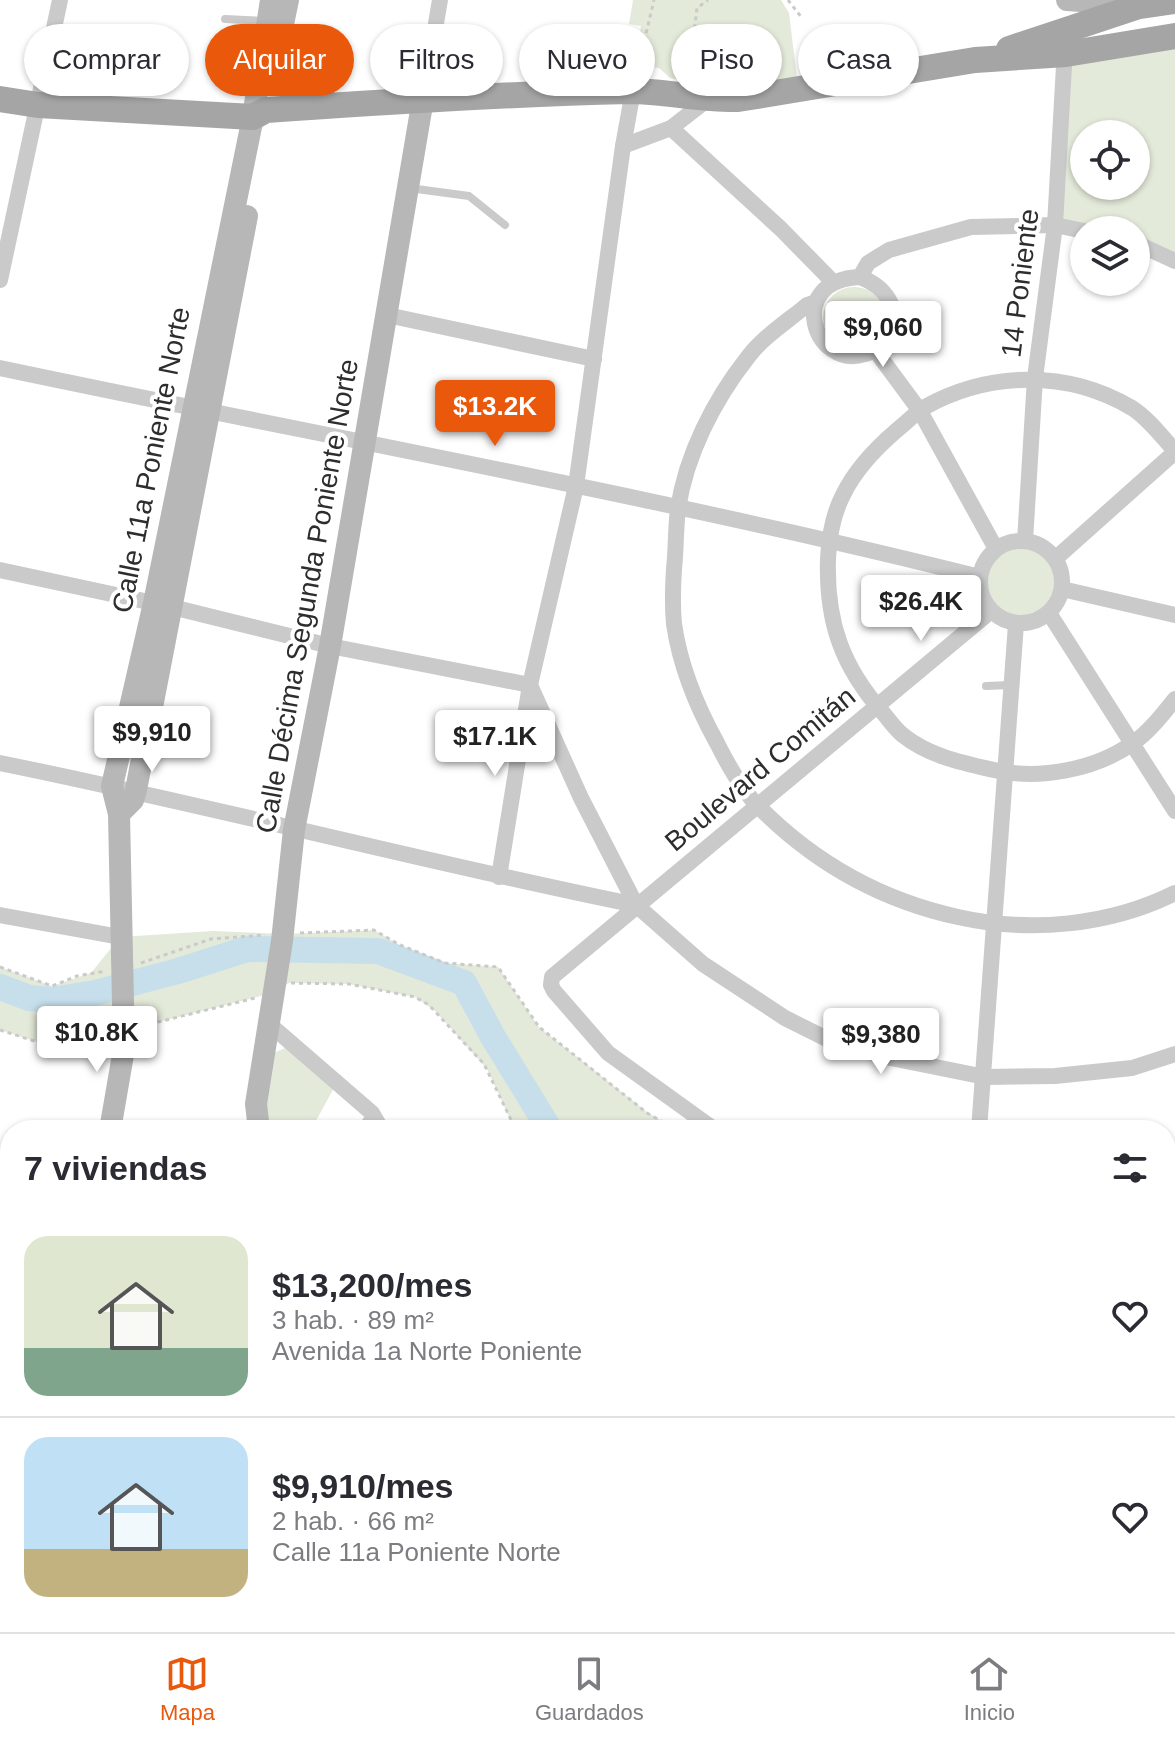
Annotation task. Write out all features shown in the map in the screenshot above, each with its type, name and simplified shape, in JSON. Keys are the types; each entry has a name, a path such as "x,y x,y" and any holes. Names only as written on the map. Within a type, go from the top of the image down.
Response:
{"main road":[{"path":"280,24 288,0"},
{"path":"1067,0 1139,6 1175,1"},
{"path":"1064,42 1139,6"},
{"path":"655,93 697,98 768,95 1064,42 1175,36"},
{"path":"0,99 38,105 259,113 423,99 519,95"},
{"name":"Calle 11a Poniente Norte","path":"136,790 163,605 262,96"},
{"name":"Calle Décima Segunda Poniente Norte","path":"258,1120 256,1104 282,937 294,830 330,646 423,99"},
{"name":"Calle 11a Poniente Norte","path":"113,1120 124,1049 119,814 112,786 163,605"},
{"path":"119,814 133,800 136,790"},
{"name":"Calle Décima Segunda Poniente Norte","path":"249,1120 256,1104"}],"street":[{"path":"0,280 60,0"},
{"path":"423,99 440,0"},
{"name":"14 Poniente","path":"1025,541 1035,378 1055,225 1064,42"},
{"path":"499,877 530,685 576,486 632,96"},
{"path":"623,146 671,128 697,98"},
{"path":"671,128 781,229 833,282"},
{"path":"860,277 868,263 889,250 971,227 1055,225 1070,228"},
{"path":"1150,249 1175,261"},
{"path":"860,277 883,290 891,302 894,315 886,341 863,355 849,356 836,352 817,333 814,319 816,302 821,291 833,282 860,277"},
{"path":"816,302 807,305 750,353 725,388 702,430 678,507 674,624 686,671 709,730 727,763 757,806 828,866 864,886 905,903 996,926 1076,923 1150,906 1175,893"},
{"path":"387,315 594,359"},
{"path":"875,350 920,411 996,549"},
{"path":"0,368 829,539 980,577"},
{"path":"1055,559 1175,451 1135,409 1087,387 1035,378 971,386 920,411 875,449 843,495 829,539 828,597 841,652 877,706 903,736 956,761 1003,772 1064,771 1094,763 1133,743 1175,699"},
{"path":"1015,541 1025,541 1037,544 1055,559 1060,568 1062,589 1049,613 1036,621 1016,624 991,611 984,601 980,577 982,566 996,549 1015,541"},
{"path":"0,570 163,605 330,646 530,685"},
{"path":"1062,589 1175,615"},
{"name":"Boulevard Comitán","path":"701,1120 608,1053 551,985 552,977 991,611"},
{"path":"1049,613 1175,811"},
{"path":"980,1120 1016,624"},
{"path":"530,685 581,798 636,905 703,964 785,1018 825,1038 891,1058 985,1077 1055,1076 1132,1068 1175,1054"},
{"path":"0,763 136,790 294,830 636,905"},
{"path":"0,915 120,937"},
{"path":"268,1023 372,1113 376,1120"}],"lane":[{"path":"225,19 270,10"},
{"path":"332,96 335,105"},
{"path":"408,187 469,196 505,225"},
{"path":"986,686 1011,685"},
{"path":"367,1120 372,1113"}],"path":[{"path":"648,24 654,0"},
{"path":"697,98 697,8 708,0"},
{"path":"788,0 802,18"},
{"path":"282,937 374,930 400,945 445,963 498,967 539,1027 659,1120"}],"green space":[{"path":"633,0 781,0 789,13 797,78 782,80 782,24 671,24 671,78 655,68 655,24 629,24"},
{"path":"1175,36 1175,263 1150,255 1150,216 1070,216 1070,228 1055,225 1066,54"},
{"path":"854,287 876,296 885,318 876,340 854,349 832,340 823,318 832,296"},
{"path":"1022,547 1041,553 1051,563 1057,582 1051,601 1041,611 1022,617 1003,611 993,601 987,582 993,563 1003,553"},
{"path":"374,930 400,945 445,963 498,967 539,1027 660,1120 510,1120 487,1069 435,1011 415,997 349,984 289,983 273,993 56,1048 0,1030 0,967 52,986 91,973 120,937 213,931 283,934"},
{"path":"288,1047 335,1086 316,1120 264,1120 271,1054"}],"waterway":[{"path":"0,987 29,998 52,1000 95,993 247,949 378,951 464,983 544,1120"}]}
